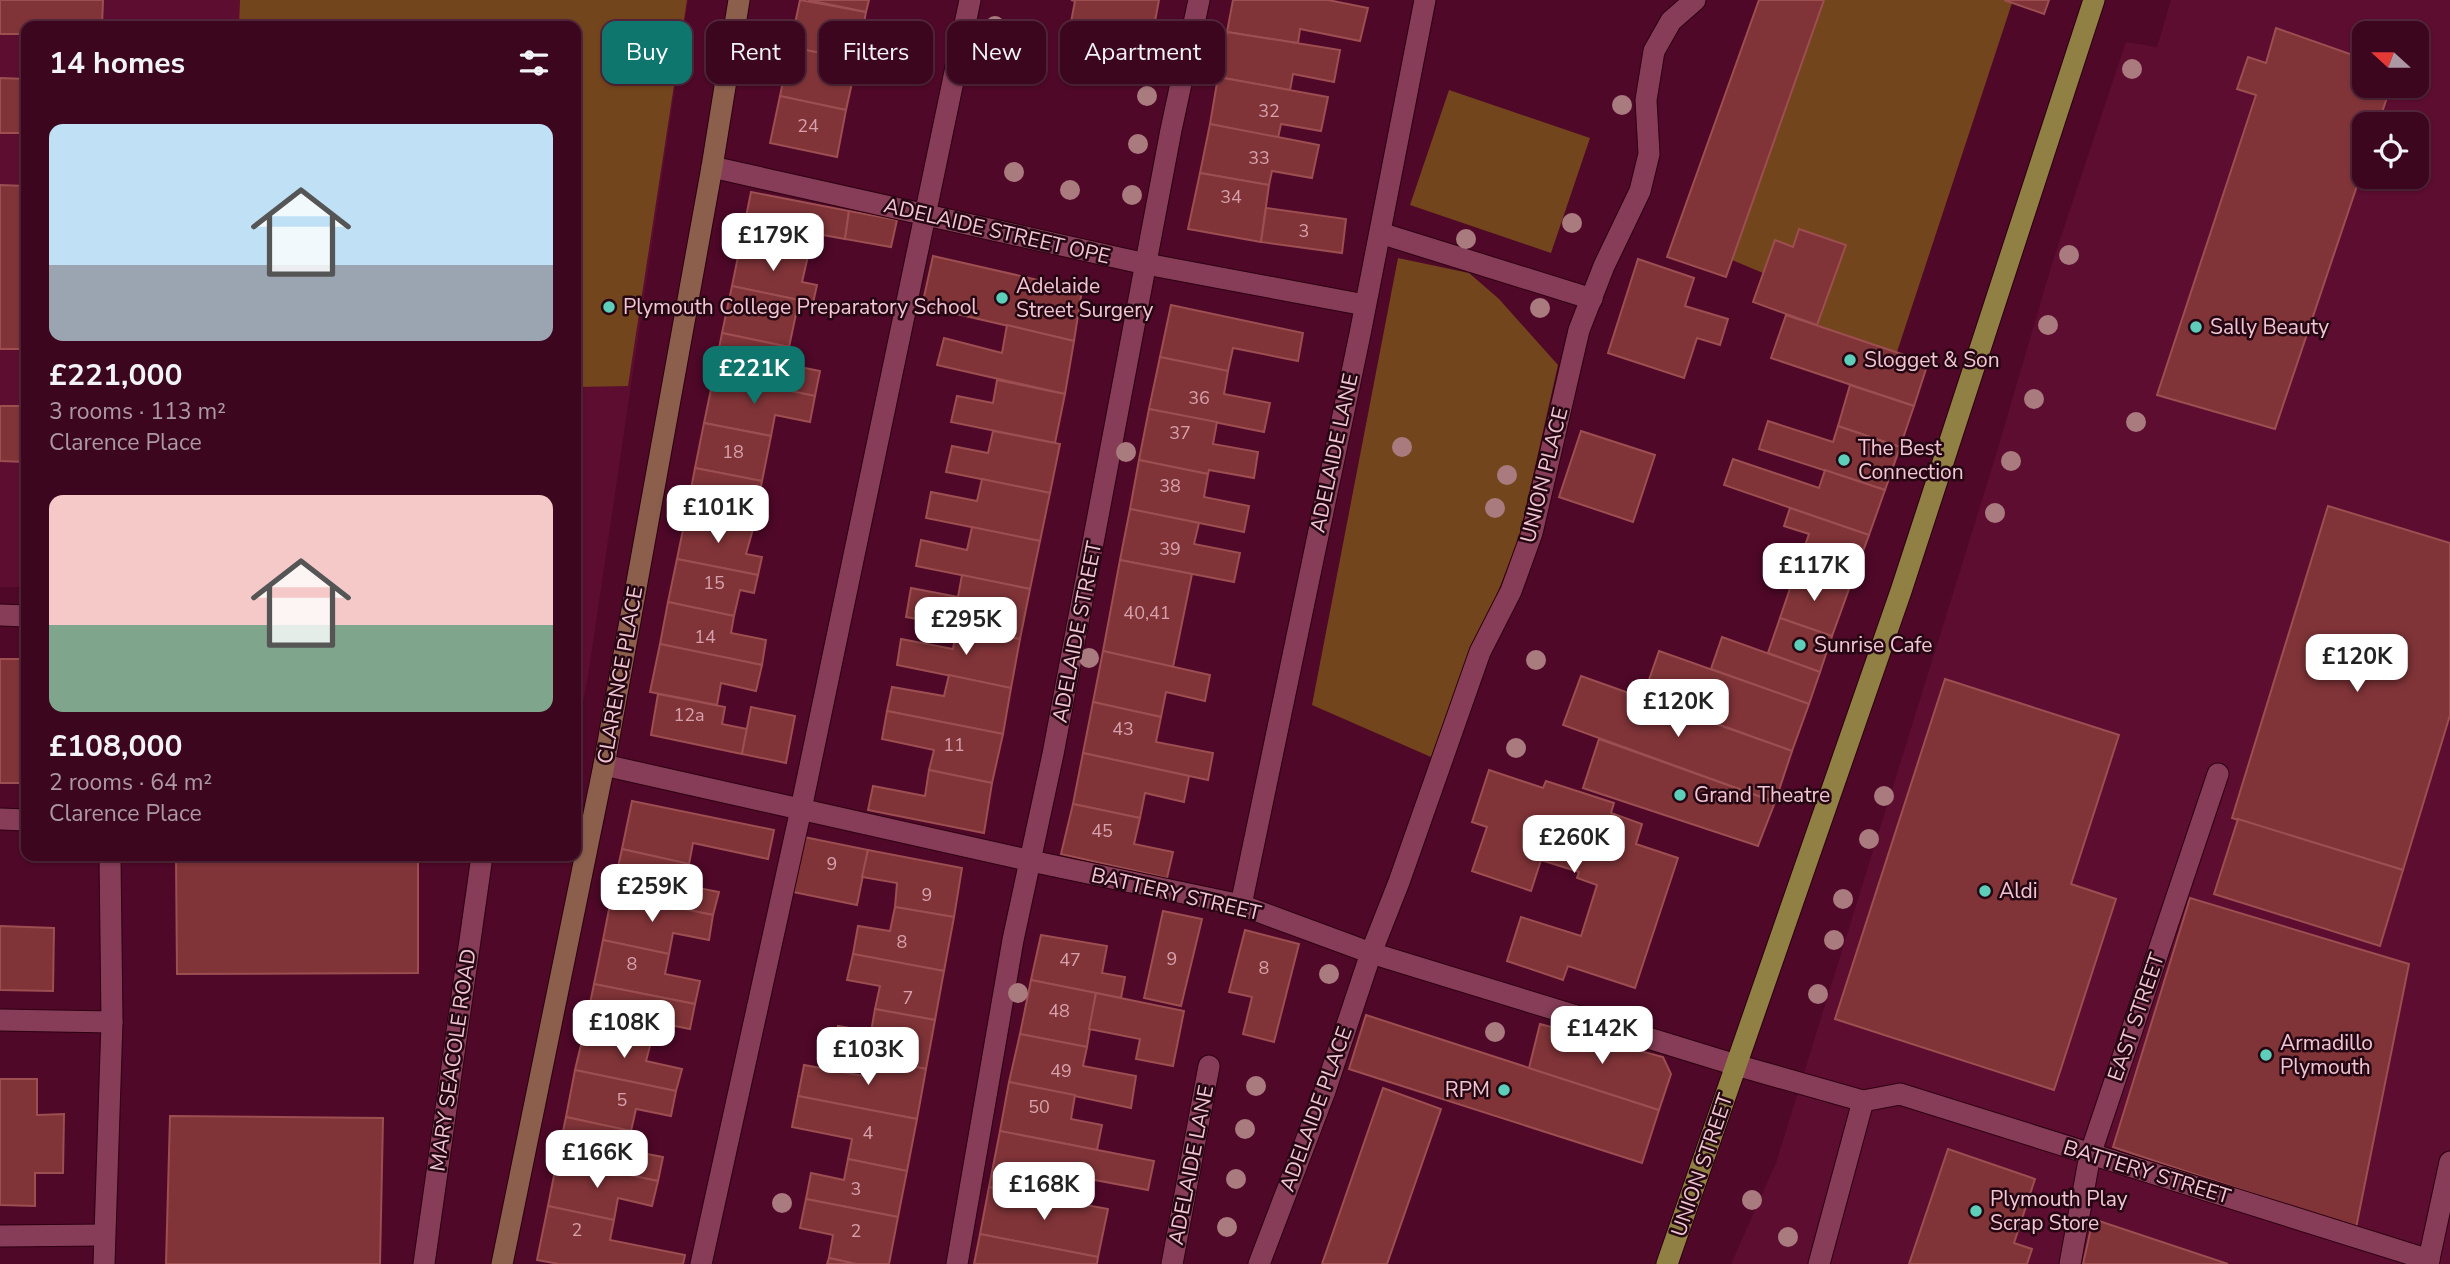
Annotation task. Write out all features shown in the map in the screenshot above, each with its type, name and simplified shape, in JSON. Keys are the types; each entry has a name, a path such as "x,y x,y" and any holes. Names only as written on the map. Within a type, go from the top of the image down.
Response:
{"main road":[{"name":"UNION STREET","path":"1667,1264 1901,591 2094,0"}],"street":[{"name":"CLARENCE PLACE","path":"502,1264 604,765 712,167 739,0"},
{"path":"701,1264 801,809 970,0"},
{"name":"ADELAIDE STREET","path":"957,1264 1013,940 1054,754 1171,130 1199,0"},
{"name":"ADELAIDE LANE","path":"1241,905 1366,305 1425,0"},
{"name":"UNION PLACE","path":"1371,953 1399,882 1480,652 1511,590 1532,533 1579,330 1640,191 1649,154 1646,100 1654,51 1671,21 1695,0"},
{"name":"ADELAIDE STREET OPE","path":"712,167 1146,264 1366,305"},
{"path":"1380,233 1592,299"},
{"path":"0,615 21,616"},
{"name":"BATTERY STREET","path":"604,765 1031,861 1241,905 1371,953 1737,1065 1863,1101 1900,1094 2436,1263"},
{"name":"EAST STREET","path":"2070,1264 2090,1155 2218,774"},
{"path":"0,819 21,820"},
{"path":"104,1264 112,1022 110,861"},
{"name":"MARY SEACOLE ROAD","path":"424,1264 481,861"},
{"name":"ADELAIDE PLACE","path":"1259,1264 1325,1091 1371,953"},
{"path":"0,1020 112,1022"},
{"name":"ADELAIDE LANE","path":"1172,1264 1209,1066"},
{"path":"1819,1264 1863,1101"},
{"path":"2436,1263 2450,1162"},
{"path":"0,1236 104,1235"}],"shaded area":[{"name":"Plymouth College Preparatory School","path":"0,0 688,0 685,21 602,21 602,84 676,84 581,713 581,21 21,21 21,587 0,587"},
{"path":"240,0 687,0 684,21 602,21 602,84 674,84 628,386 581,387 581,21 239,21"},
{"path":"1824,0 2003,0 2012,3 1897,352 1817,325 1845,245 1800,229 1793,247 1775,241 1763,273 1732,260"},
{"path":"2171,0 2450,0 2450,1264 1731,1264 1776,1163 1996,455 2051,267 2126,42 2157,47"},
{"path":"1449,90 1590,138 1551,253 1410,205"},
{"path":"1398,258 1469,273 1499,299 1558,365 1518,542 1431,757 1312,705"}],"building":[{"path":"0,0 103,0 102,21 21,21 21,34 0,34"},
{"path":"800,0 866,12 864,21 819,21 819,53 805,50 805,21 796,21"},
{"path":"808,0 869,0 866,12"},
{"path":"1071,0 1159,0 1155,21 1071,21 1075,1"},
{"path":"1233,0 1328,0 1368,8 1360,41 1300,29 1298,43 1227,32"},
{"path":"1759,0 1824,0 1726,277 1667,257"},
{"path":"2004,0 2049,0 2044,14"},
{"path":"2276,28 2352,55 2352,98 2387,98 2382,112 2352,112 2352,189 2356,189 2275,429 2157,395 2256,95 2237,89 2248,57 2266,63"},
{"path":"1227,32 1340,50 1334,82 1293,74 1290,90 1225,78"},
{"path":"805,50 819,53 819,84 852,84 846,110 780,96 782,84 805,84"},
{"path":"0,78 21,79 21,133 0,133"},
{"path":"1225,78 1328,97 1321,131 1281,124 1278,138 1210,124 1217,84 1225,84"},
{"path":"780,96 846,110 837,157 770,143"},
{"path":"1210,124 1319,145 1312,178 1272,171 1269,185 1200,173"},
{"path":"1200,173 1269,185 1261,242 1188,229"},
{"path":"0,185 21,186 21,349 0,349"},
{"path":"751,192 849,211 845,239 812,233 808,256 741,242"},
{"path":"1266,208 1346,219 1342,253 1261,242"},
{"path":"849,211 897,220 891,247 845,239"},
{"path":"1799,229 1846,245 1817,325 1753,302 1775,240 1793,247"},
{"path":"741,242 808,256 802,282 817,285 813,303 732,286"},
{"name":"Adelaide Street Surgery","path":"933,256 1082,290 1074,341 922,306"},
{"path":"1638,259 1694,278 1685,306 1728,319 1720,345 1697,338 1684,378 1608,353"},
{"path":"732,286 799,300 789,347 722,333"},
{"path":"1171,305 1303,333 1298,361 1233,348 1228,371 1160,357"},
{"name":"Slogget & Son","path":"1786,315 1928,363 1914,406 1771,358"},
{"path":"1007,325 1074,341 1065,394 937,365 944,338 1002,353"},
{"path":"722,333 789,347 785,364 820,371 815,396 714,375"},
{"path":"1160,357 1228,371 1224,394 1270,403 1264,432 1149,409"},
{"path":"714,375 815,396 810,422 775,415 771,436 704,423"},
{"path":"997,380 1065,394 1055,443 951,422 957,396 993,403"},
{"path":"1850,385 1914,406 1900,447 1838,426"},
{"path":"0,406 21,406 21,462 0,461"},
{"path":"1149,409 1217,422 1213,444 1258,452 1254,478 1209,470 1208,474 1139,460"},
{"name":"The Best Connection","path":"1768,421 1833,442 1838,426 1900,447 1885,490 1759,449"},
{"path":"704,423 771,436 762,481 695,468"},
{"path":"993,431 1060,444 1050,493 946,472 952,446 988,453"},
{"path":"1581,431 1655,455 1633,522 1559,497"},
{"path":"1733,459 1819,488 1825,470 1885,490 1869,535 1724,485"},
{"path":"1139,460 1208,474 1204,497 1249,506 1244,532 1130,509"},
{"path":"695,468 762,481 753,529 686,515"},
{"path":"982,479 1050,493 1040,541 926,518 931,492 977,501"},
{"path":"2328,506 2450,543 2450,715 2403,870 2232,818"},
{"path":"1790,508 1869,535 1849,589 1796,571 1809,534 1784,526"},
{"path":"1130,509 1199,523 1194,544 1240,553 1234,582 1120,560"},
{"path":"686,515 753,529 746,554 762,557 758,575 677,559"},
{"path":"972,527 1040,541 1030,589 916,566 921,540 967,550"},
{"path":"677,559 758,575 754,593 740,590 734,616 668,602"},
{"path":"1120,560 1192,574 1173,667 1103,651"},
{"path":"1796,571 1849,589 1832,636 1780,618"},
{"path":"962,575 1030,589 1020,639 906,617 911,588 958,597"},
{"path":"668,602 734,616 731,633 766,640 762,665 660,644"},
{"name":"Sunrise Cafe","path":"1780,618 1832,636 1820,672 1768,653"},
{"path":"957,627 1020,639 1011,688 897,665 901,639 953,649"},
{"path":"1722,637 1820,672 1809,704 1711,669"},
{"path":"660,644 762,665 756,691 721,683 717,705 650,692"},
{"path":"1103,651 1210,675 1205,701 1166,692 1161,717 1093,702"},
{"path":"1659,651 1809,704 1792,751 1643,697"},
{"path":"0,659 21,659 21,783 0,783"},
{"path":"949,675 1011,688 1003,734 887,711 892,687 944,696"},
{"path":"1581,676 1792,751 1775,802 1563,725"},
{"name":"Aldi","path":"1945,679 2119,735 2071,884 2116,899 2054,1090 1835,1019"},
{"path":"658,694 725,707 722,724 747,729 742,754 651,735"},
{"path":"1093,702 1161,717 1156,742 1213,753 1208,780 1083,753"},
{"path":"751,707 795,716 786,763 742,754"},
{"path":"887,711 1003,734 992,783 929,770 934,750 882,739"},
{"name":"Grand Theatre","path":"1599,739 1775,802 1758,846 1583,788"},
{"path":"1083,753 1189,776 1184,802 1145,793 1140,818 1073,804"},
{"path":"929,770 992,783 984,833 868,810 873,786 925,796"},
{"path":"1489,770 1543,788 1546,781 1614,803 1611,813 1642,824 1636,844 1678,858 1635,988 1568,966 1563,980 1507,961 1521,917 1581,936 1597,885 1577,878 1579,872 1541,860 1531,891 1472,871 1487,827 1472,822"},
{"path":"632,801 774,830 768,859 693,843 689,864 622,849"},
{"path":"1073,804 1140,818 1134,844 1173,852 1167,878 1061,854"},
{"path":"2238,819 2403,870 2380,946 2214,894"},
{"path":"804,837 868,850 857,905 793,892"},
{"path":"622,849 689,864 683,885 719,892 713,915 612,894"},
{"path":"868,850 962,868 954,917 895,907 897,883 862,877"},
{"path":"176,861 418,861 418,973 177,974"},
{"path":"612,894 713,915 709,940 673,933 669,954 603,940"},
{"name":"Armadillo Plymouth","path":"2190,898 2409,964 2356,1228 2113,1147"},
{"path":"895,907 954,917 944,971 853,954 858,926 890,931"},
{"path":"1163,911 1202,919 1181,1006 1144,998"},
{"path":"0,926 54,928 53,991 0,990"},
{"path":"1245,930 1299,944 1274,1042 1243,1034 1252,997 1229,992"},
{"path":"1041,935 1107,946 1102,973 1125,977 1121,998 1031,980"},
{"path":"603,940 669,954 665,974 700,981 695,1004 594,984"},
{"path":"853,954 944,971 935,1020 875,1009 880,986 847,980"},
{"path":"1031,980 1096,993 1087,1047 1020,1034"},
{"path":"594,984 695,1004 690,1029 655,1022 651,1042 585,1028"},
{"path":"1096,993 1184,1011 1173,1066 1136,1059 1140,1039 1089,1029"},
{"path":"875,1009 935,1020 926,1069 833,1051 838,1026 871,1032"},
{"name":"RPM","path":"1366,1015 1659,1110 1642,1163 1349,1069"},
{"path":"1540,1024 1663,1057 1671,1074 1659,1110 1529,1068"},
{"path":"585,1028 651,1042 646,1061 682,1069 676,1091 575,1070"},
{"path":"1020,1034 1087,1047 1083,1066 1136,1076 1131,1108 1009,1082"},
{"path":"868,1057 926,1069 917,1119 798,1096 804,1065 864,1076"},
{"path":"575,1070 676,1091 671,1116 636,1109 631,1131 566,1117"},
{"path":"0,1079 37,1079 37,1115 64,1114 63,1173 35,1173 35,1206 0,1205"},
{"path":"1009,1082 1075,1095 1071,1119 1102,1125 1097,1150 1000,1131"},
{"path":"1383,1088 1441,1109 1387,1264 1322,1264"},
{"path":"798,1096 917,1119 907,1171 848,1159 852,1139 792,1127"},
{"path":"170,1116 383,1118 380,1264 166,1264"},
{"path":"566,1117 631,1131 627,1150 663,1157 658,1181 557,1160"},
{"path":"1000,1131 1154,1161 1148,1190 1084,1178 1079,1204 989,1187"},
{"name":"Plymouth Play Scrap Store","path":"1948,1149 2035,1179 2014,1243 2032,1249 2027,1264 1909,1264"},
{"path":"848,1159 907,1171 898,1217 806,1199 811,1173 844,1180"},
{"path":"557,1160 658,1181 652,1206 618,1198 614,1220 548,1206"},
{"path":"989,1187 1108,1209 1098,1257 980,1234"},
{"path":"806,1199 898,1217 889,1264 856,1264 829,1258 833,1235 800,1228"},
{"path":"548,1206 614,1220 610,1240 685,1255 683,1264 559,1264 537,1260"},
{"path":"2093,1219 2228,1264 2083,1264"},
{"path":"980,1234 1098,1257 1097,1264 974,1264"},
{"path":"829,1258 856,1264 827,1264"}],"place":[{"name":"Adelaide Street Surgery","path":"1002,298"},
{"name":"Plymouth College Preparatory School","path":"609,307"},
{"name":"Sally Beauty","path":"2196,327"},
{"name":"Slogget & Son","path":"1850,360"},
{"name":"The Best Connection","path":"1844,460"},
{"name":"Sunrise Cafe","path":"1800,645"},
{"name":"Grand Theatre","path":"1680,795"},
{"name":"Aldi","path":"1985,891"},
{"name":"Armadillo Plymouth","path":"2266,1055"},
{"name":"RPM","path":"1504,1090"},
{"name":"Plymouth Play Scrap Store","path":"1976,1211"}]}
